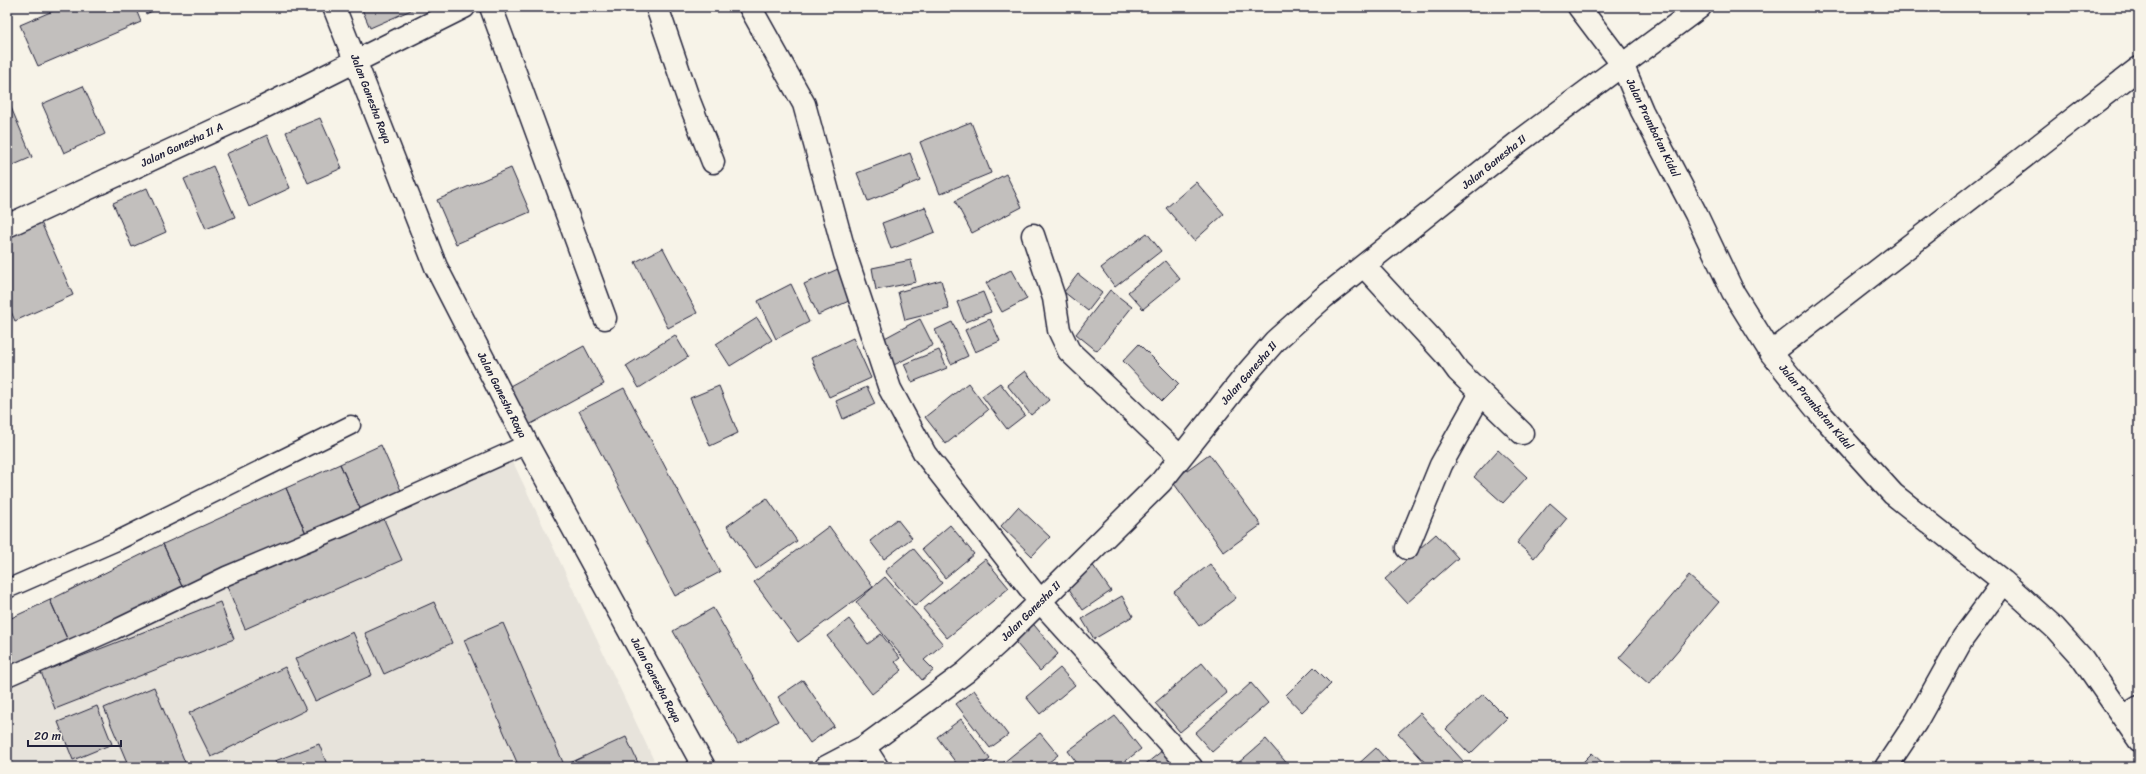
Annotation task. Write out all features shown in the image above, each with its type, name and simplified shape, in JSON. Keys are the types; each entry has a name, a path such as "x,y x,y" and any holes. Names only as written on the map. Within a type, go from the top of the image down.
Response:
{"street":[{"name":"Jalan Ganesha Raya","path":"334,7 436,267 527,444 638,645 679,724 704,767"},
{"name":"Jalan Ganesha II A","path":"7,226 244,116 464,7"},
{"path":"491,7 605,318"},
{"path":"657,7 689,101 713,162"},
{"path":"750,7 764,35 804,104 845,254 890,389 925,454 1040,601 1191,767"},
{"name":"Jalan Prambatan Kidul","path":"1579,7 1622,64 1642,111 1696,214 1734,292 1771,353 1823,417 1894,494 2004,582 2055,628 2131,712 2139,740"},
{"name":"Jalan Ganesha II","path":"826,767 864,747 966,672 998,643 1161,482 1248,372 1275,341 1323,298 1516,144 1700,7"},
{"path":"1771,353 2139,68"},
{"path":"1033,235 1054,298 1059,330 1067,347 1078,361 1098,377 1180,458"},
{"path":"1364,266 1447,356 1458,371 1522,433"},
{"path":"1407,548 1441,466 1481,393"},
{"path":"1886,767 1916,722 1963,638 2004,582"},
{"path":"864,747 877,767"}],"lane":[{"path":"7,589 117,541 351,425"},
{"path":"7,677 114,630 226,576 345,526 527,444"}],"shaded area":[{"path":"513,462 657,767 7,767 7,682"}],"building":[{"path":"62,7 135,7 141,22 38,66 20,25"},
{"path":"143,7 161,7 146,14"},
{"path":"361,7 418,7 370,28"},
{"path":"83,86 105,134 64,153 42,104"},
{"path":"7,98 32,157 7,168"},
{"path":"320,118 342,168 308,183 286,132"},
{"path":"971,122 991,173 940,194 920,142"},
{"path":"267,135 290,188 249,207 226,154"},
{"path":"910,153 920,180 868,201 857,173"},
{"path":"213,166 235,217 206,229 184,179"},
{"path":"511,168 530,212 456,244 437,200"},
{"path":"1006,174 1022,207 972,233 955,201"},
{"path":"1196,182 1224,214 1194,241 1166,208"},
{"path":"147,188 166,232 132,247 113,203"},
{"path":"925,207 935,232 891,249 882,223"},
{"path":"40,220 73,295 15,321 7,302 7,234"},
{"path":"1147,233 1161,251 1115,287 1101,268"},
{"path":"663,248 697,313 668,328 635,262"},
{"path":"911,260 916,282 876,290 872,268"},
{"path":"1165,261 1180,279 1143,309 1128,292"},
{"path":"838,269 851,300 818,315 804,284"},
{"path":"1011,270 1027,299 1002,312 986,283"},
{"path":"1078,274 1102,293 1088,311 1064,292"},
{"path":"941,280 949,309 905,320 898,292"},
{"path":"791,284 809,322 776,339 758,301"},
{"path":"1110,290 1132,307 1097,351 1076,334"},
{"path":"983,292 991,312 965,322 957,302"},
{"path":"757,318 772,340 730,366 716,344"},
{"path":"920,319 933,345 894,365 881,340"},
{"path":"990,319 1000,341 975,352 965,330"},
{"path":"952,322 968,356 951,364 935,330"},
{"path":"675,335 688,357 639,388 626,366"},
{"path":"853,338 871,378 829,397 811,358"},
{"path":"1139,344 1179,384 1162,401 1123,361"},
{"path":"584,346 604,384 529,425 508,387"},
{"path":"939,350 947,368 912,382 904,364"},
{"path":"1025,371 1049,400 1031,415 1007,385"},
{"path":"968,383 988,410 946,444 925,417"},
{"path":"1000,383 1025,415 1007,429 982,396"},
{"path":"719,386 738,433 710,446 690,398"},
{"path":"867,387 875,404 843,419 836,401"},
{"path":"624,388 720,572 675,596 579,411"},
{"path":"381,445 403,495 362,513 340,464"},
{"path":"1498,450 1527,477 1503,503 1474,477"},
{"path":"1209,454 1261,525 1224,552 1172,481"},
{"path":"340,464 362,513 308,538 286,488"},
{"path":"286,488 308,538 184,591 163,544"},
{"path":"767,498 797,541 756,569 727,526"},
{"path":"1550,503 1567,518 1534,558 1517,543"},
{"path":"1018,507 1050,537 1032,556 1001,526"},
{"path":"382,515 402,560 245,629 226,584"},
{"path":"897,519 912,538 884,559 870,541"},
{"path":"950,525 974,554 945,578 922,549"},
{"path":"829,526 873,587 798,642 754,582"},
{"path":"1436,534 1458,558 1407,603 1385,579"},
{"path":"163,544 184,591 69,643 50,600"},
{"path":"913,548 942,583 915,606 885,571"},
{"path":"985,559 1009,588 947,638 923,609"},
{"path":"1092,564 1111,591 1083,610 1065,583"},
{"path":"1210,564 1236,598 1199,626 1174,592"},
{"path":"1689,576 1719,602 1649,684 1619,658"},
{"path":"885,577 943,644 924,660 934,670 922,680 856,602"},
{"path":"1122,596 1133,616 1094,639 1082,619"},
{"path":"50,600 69,643 7,672 7,620"},
{"path":"220,602 234,639 55,709 41,672"},
{"path":"434,602 452,643 384,674 365,633"},
{"path":"713,608 778,721 738,744 673,631"},
{"path":"849,619 868,644 881,634 900,658 895,662 902,670 872,694 827,636"},
{"path":"1030,620 1058,654 1040,671 1011,637"},
{"path":"503,623 565,767 519,767 464,640"},
{"path":"353,632 372,675 315,701 295,659"},
{"path":"1202,663 1227,693 1180,732 1155,703"},
{"path":"285,667 306,710 211,757 189,713"},
{"path":"1314,667 1331,684 1302,712 1286,695"},
{"path":"1060,668 1075,685 1040,714 1026,697"},
{"path":"803,680 834,726 810,743 778,697"},
{"path":"1251,683 1268,703 1212,752 1195,733"},
{"path":"154,687 187,767 129,767 104,708"},
{"path":"974,690 1008,735 990,748 956,704"},
{"path":"1483,694 1507,718 1470,754 1446,729"},
{"path":"97,706 112,744 73,760 58,722"},
{"path":"1420,713 1464,762 1459,767 1429,767 1398,733"},
{"path":"1115,716 1141,749 1118,767 1080,767 1068,751"},
{"path":"961,719 990,759 980,767 959,767 937,737"},
{"path":"1040,733 1058,755 1043,767 998,767"},
{"path":"626,737 640,767 572,767 570,763"},
{"path":"1266,739 1290,767 1239,767 1237,764"},
{"path":"319,744 328,767 278,767 275,761"},
{"path":"1168,746 1184,767 1142,767"},
{"path":"1376,748 1393,767 1355,767"},
{"path":"1592,753 1607,767 1578,767"}]}
